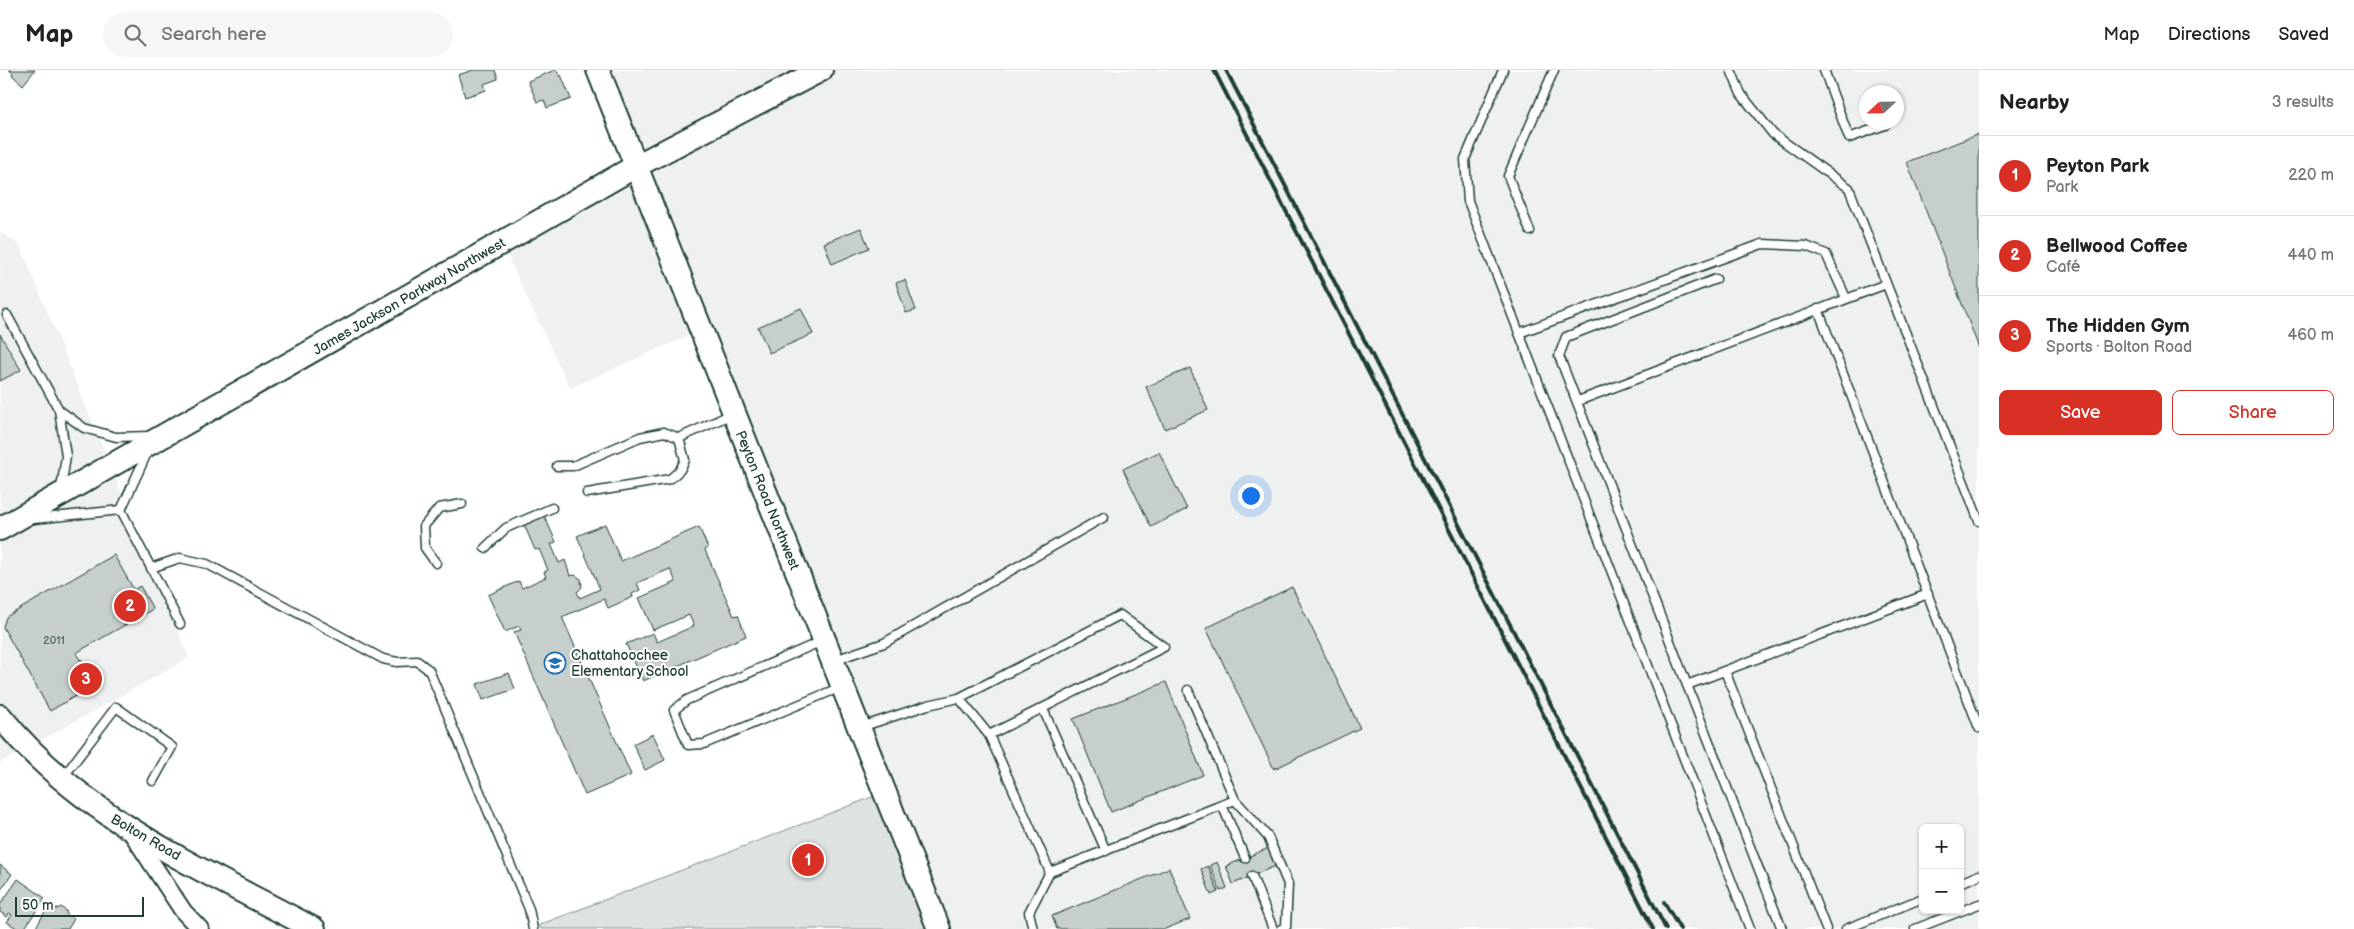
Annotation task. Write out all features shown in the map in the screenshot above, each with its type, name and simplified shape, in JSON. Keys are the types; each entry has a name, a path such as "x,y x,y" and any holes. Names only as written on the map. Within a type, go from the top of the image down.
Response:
{"main road":[{"name":"Peyton Road Northwest","path":"598,70 939,929"},
{"name":"James Jackson Parkway Northwest","path":"8,525 636,166 821,70"},
{"name":"Bolton Road","path":"0,716 31,752 61,780 90,803 131,831 314,929"}],"street":[{"path":"131,831 183,911 200,929"}],"lane":[{"path":"1503,70 1465,159 1468,201 1750,929"},
{"path":"1530,231 1508,176 1554,70"},
{"path":"1731,70 1741,94 1773,134 1849,188 1979,522"},
{"path":"1824,70 1850,138 1872,130"},
{"path":"1519,333 1762,244 1806,246 1826,254 1846,298"},
{"path":"1716,279 1566,337 1559,356 1782,929"},
{"path":"1578,402 1886,284"},
{"path":"1818,309 1979,728"},
{"path":"7,315 59,410 66,456 60,495"},
{"path":"59,410 84,428 116,437 157,439 121,510"},
{"path":"557,466 574,466 640,437 664,432 679,438 734,413"},
{"path":"587,493 670,479 680,470 685,460 679,438"},
{"path":"436,563 425,548 424,526 439,508 462,504"},
{"path":"485,548 506,528 552,508"},
{"path":"8,525 121,510"},
{"path":"121,510 180,624"},
{"path":"843,686 704,744 688,745 674,710 687,700 828,650 884,643 1104,517"},
{"path":"151,568 180,558 207,564 383,659 397,662 417,661 429,670 529,909 533,929"},
{"path":"1687,685 1928,594"},
{"path":"859,727 928,705 960,698 1120,615 1164,647 989,735"},
{"path":"1725,671 1826,929"},
{"path":"1188,690 1235,800 1268,837 1288,884 1285,928"},
{"path":"960,698 989,735 1050,872"},
{"path":"61,780 116,707 172,747 153,781"},
{"path":"1043,709 1106,851"},
{"path":"1033,929 1029,912 1050,872 1235,800"},
{"path":"1222,806 1245,858"},
{"path":"1964,881 1979,875"},
{"path":"1252,876 1272,929"},
{"path":"1846,929 1919,900"},
{"path":"1915,929 1979,904"}],"shaded area":[{"path":"597,70 1979,70 1979,929 933,929 699,331 570,388 499,238 631,153"},
{"path":"0,232 20,245 189,658 0,763"},
{"path":"880,794 933,929 541,929 539,925"}],"building":[{"path":"9,70 35,70 23,85"},
{"path":"473,70 495,70 498,79 484,84 486,90 465,97 458,75"},
{"path":"557,70 559,76 561,75 571,99 547,108 544,100 537,102 528,81"},
{"path":"1979,134 1979,348 1907,162"},
{"path":"861,228 869,248 832,264 824,243"},
{"path":"905,280 916,310 906,313 896,283"},
{"path":"801,308 813,334 769,353 758,327"},
{"path":"0,334 21,370 0,381"},
{"path":"1190,368 1208,410 1165,429 1146,387"},
{"path":"1159,452 1187,509 1151,527 1123,469"},
{"name":"Chattahoochee Elementary School","path":"543,513 556,542 551,544 559,563 565,560 570,576 575,575 581,579 582,587 577,592 580,598 600,589 577,536 605,524 621,561 699,527 708,548 705,550 734,616 738,615 746,636 643,681 626,644 653,633 657,642 694,626 689,615 653,630 639,598 676,582 670,569 637,583 640,590 632,594 633,597 608,608 604,599 562,617 631,775 585,795 514,632 521,630 519,626 505,632 488,595 519,581 522,588 546,577 544,572 548,570 539,549 535,550 523,522"},
{"path":"114,555 134,590 140,586 153,609 76,653 96,684 50,711 3,627 6,617"},
{"path":"1292,587 1360,728 1274,769 1206,628"},
{"path":"509,673 515,689 483,700 477,684"},
{"path":"1166,682 1203,775 1111,812 1073,719"},
{"path":"653,734 665,760 645,770 633,744"},
{"path":"1271,847 1278,865 1233,884 1226,866"},
{"path":"1217,862 1227,888 1220,891 1210,865"},
{"path":"0,865 12,874 0,891"},
{"path":"1208,866 1218,892 1211,895 1201,869"},
{"path":"1169,868 1190,919 1165,929 1057,929 1052,916"},
{"path":"18,879 45,898 24,929 18,929 7,922 12,915 9,913 7,917 0,912 0,905"},
{"path":"49,905 57,909 61,907 66,911 67,915 74,919 68,929 35,929"}],"railway":[{"path":"1214,70 1653,929"},
{"path":"1226,70 1666,929"},
{"path":"1664,902 1680,929"}],"place":[{"name":"Bellwood Coffee","path":"130,606"},
{"name":"Chattahoochee Elementary School","path":"555,663"},
{"name":"The Hidden Gym","path":"86,679"},
{"name":"Peyton Park","path":"808,860"}]}
